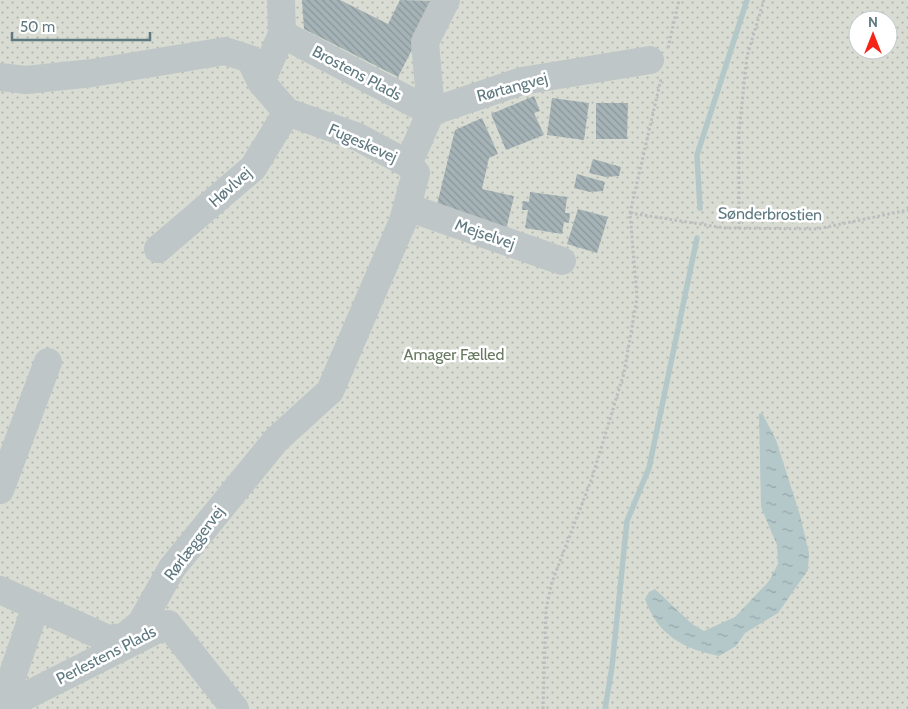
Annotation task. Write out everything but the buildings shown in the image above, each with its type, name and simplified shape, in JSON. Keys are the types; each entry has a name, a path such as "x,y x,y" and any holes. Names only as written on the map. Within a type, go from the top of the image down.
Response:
{"street":[{"path":"261,82 282,34 281,0"},
{"path":"408,164 431,112 425,42 446,0"},
{"name":"Brostens Plads","path":"282,34 431,112"},
{"name":"Fugeskevej","path":"0,77 26,80 92,73 225,51 250,59 261,82 288,112 358,137 408,164 416,173 403,221 330,391 276,440"},
{"name":"Rørtangvej","path":"431,112 522,81 659,65"},
{"name":"Høvlvej","path":"158,249 253,168 288,112"},
{"name":"Mejselvej","path":"407,207 562,261"},
{"path":"0,490 48,362"},
{"name":"Rørlæggervej","path":"0,590 108,639 124,637 141,623 172,568 276,440"},
{"path":"2,709 7,671 36,606"},
{"name":"Perlestens Plads","path":"2,709 168,624 235,709"}],"path":[{"path":"543,709 546,609 552,582 592,478 624,373 637,298 630,213 659,65 679,0"},
{"path":"738,229 739,132 747,56 764,0"},
{"name":"Sønderbrostien","path":"630,213 738,229 817,229 908,210"}],"green space":[{"name":"Amager Fælled","path":"0,0 908,0 908,709 0,709"}],"water":[{"path":"762,413 776,440 800,515 809,553 808,570 778,613 745,633 736,646 719,656 694,649 673,638 657,622 645,599 649,592 655,589 692,624 704,631 735,617 769,581 778,564 777,545 761,507 759,414"}],"waterway":[{"path":"700,208 697,155 747,0"},
{"path":"605,709 612,667 627,521 649,468 697,238"}]}
